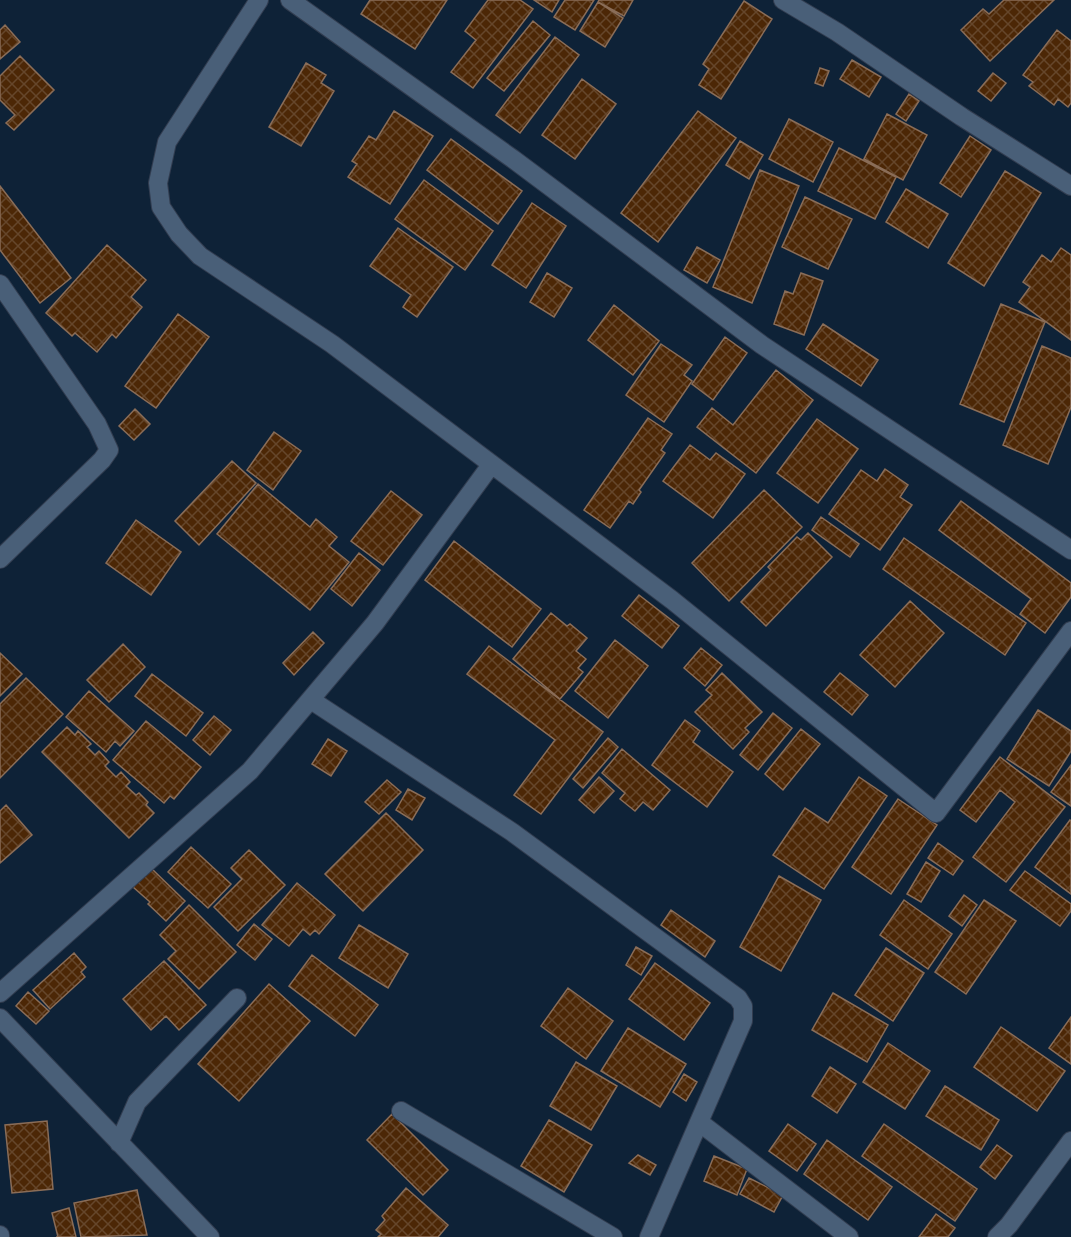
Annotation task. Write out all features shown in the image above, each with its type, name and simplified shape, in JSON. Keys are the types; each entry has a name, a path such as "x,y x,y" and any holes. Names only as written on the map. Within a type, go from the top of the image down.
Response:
{"street":[{"path":"259,0 167,142 158,183 161,207 179,234 200,256 333,344 672,600 936,813 1071,631"},
{"path":"290,0 513,159 762,345 1071,550"},
{"path":"783,0 837,32 962,117 1071,186"},
{"path":"0,284 97,424 109,450 102,460 0,559"},
{"path":"0,993 250,771 375,623 491,465"},
{"path":"311,700 512,832 738,998 742,1006 743,1021 648,1237"},
{"path":"119,1143 137,1102 237,998"},
{"path":"0,1018 210,1237"},
{"path":"401,1111 613,1237"},
{"path":"699,1122 849,1237"},
{"path":"1023,1237 1003,1231 1071,1141"}],"building":[{"path":"370,0 447,0 415,49 361,14"},
{"path":"488,0 520,0 533,9 473,88 451,72 476,40 465,31"},
{"path":"534,0 559,0 552,12"},
{"path":"565,0 594,0 575,30 554,17"},
{"path":"599,0 633,0 624,16 598,2"},
{"path":"1004,0 1054,0 990,61 961,30 983,9 989,14"},
{"path":"744,1 772,19 721,99 699,85 709,69 703,64"},
{"path":"598,2 623,18 605,47 580,31"},
{"path":"533,21 550,35 504,91 487,78"},
{"path":"5,25 20,42 0,59 0,30"},
{"path":"1057,30 1071,41 1071,103 1068,107 1058,99 1054,105 1029,86 1033,82 1023,75"},
{"path":"555,37 579,55 520,133 496,115"},
{"path":"20,56 54,90 14,130 6,123 15,115 0,100 0,76"},
{"path":"852,60 881,77 869,97 840,79"},
{"path":"306,63 326,75 321,83 334,91 301,146 269,127"},
{"path":"820,68 829,71 823,86 815,83"},
{"path":"993,73 1006,83 991,101 978,91"},
{"path":"582,79 616,104 575,159 542,135"},
{"path":"909,94 919,101 906,121 896,114"},
{"path":"394,111 433,136 390,204 348,177 357,164 352,161 369,136 376,140"},
{"path":"698,111 736,138 658,242 621,213"},
{"path":"887,114 927,135 903,180 864,159"},
{"path":"789,119 833,142 813,182 769,159"},
{"path":"970,136 991,150 961,197 940,183"},
{"path":"451,139 522,191 498,224 427,170"},
{"path":"740,141 763,155 749,179 726,165"},
{"path":"839,148 896,177 875,219 818,191"},
{"path":"760,170 799,186 752,303 713,287"},
{"path":"1005,171 1041,193 984,286 948,263"},
{"path":"424,180 493,231 465,270 395,219"},
{"path":"0,186 71,278 40,303 0,250"},
{"path":"906,189 948,214 928,248 886,222"},
{"path":"805,197 852,219 828,269 782,247"},
{"path":"532,203 566,226 526,288 492,265"},
{"path":"398,228 453,267 417,317 403,307 411,295 370,266"},
{"path":"107,245 146,280 131,297 142,307 116,338 112,334 97,352 75,333 72,336 46,313"},
{"path":"697,247 720,260 707,283 684,270"},
{"path":"1061,248 1071,255 1071,340 1019,302 1030,287 1023,282 1042,255 1051,262"},
{"path":"547,273 572,288 554,317 530,302"},
{"path":"801,273 823,281 804,335 774,324 785,291 793,294"},
{"path":"1001,304 1045,322 1004,422 960,404"},
{"path":"614,305 659,341 633,375 588,340"},
{"path":"178,314 209,337 156,408 125,386"},
{"path":"823,324 878,360 861,386 806,349"},
{"path":"725,337 747,353 713,400 692,384"},
{"path":"661,344 692,365 684,375 692,381 664,422 626,395"},
{"path":"1042,346 1071,358 1071,407 1048,464 1003,445"},
{"path":"776,370 813,400 756,473 697,427 712,408 733,425"},
{"path":"135,409 150,424 134,440 119,426"},
{"path":"648,418 672,434 661,450 665,453 639,490 641,492 633,504 629,501 610,528 584,510"},
{"path":"817,419 858,449 818,503 777,473"},
{"path":"274,432 301,451 273,490 247,470"},
{"path":"690,445 710,460 716,453 745,474 713,518 663,481"},
{"path":"232,461 256,483 199,545 175,521"},
{"path":"885,469 908,485 900,497 912,505 880,550 829,514 861,470 877,481"},
{"path":"258,484 310,527 316,519 337,537 329,546 349,562 310,610 217,534"},
{"path":"764,490 802,527 729,601 692,563"},
{"path":"391,491 422,515 383,565 351,541"},
{"path":"961,501 1071,583 1071,597 1045,633 1020,614 1031,599 939,530"},
{"path":"821,517 859,544 850,557 812,530"},
{"path":"136,520 181,552 151,595 106,563"},
{"path":"808,533 832,557 766,626 741,602 771,570 768,567 797,537 801,540"},
{"path":"904,538 1026,623 1005,655 883,569"},
{"path":"454,541 541,609 512,647 425,580"},
{"path":"359,553 380,570 352,606 331,589"},
{"path":"639,595 679,626 662,648 622,616"},
{"path":"910,601 944,633 895,687 860,655"},
{"path":"551,613 567,626 570,624 587,638 576,651 586,659 578,668 583,672 560,699 513,659"},
{"path":"313,632 324,643 294,675 283,663"},
{"path":"615,640 648,666 608,718 575,691"},
{"path":"123,644 145,667 109,702 87,680"},
{"path":"489,646 603,732 541,814 514,795 555,740 467,674"},
{"path":"701,648 722,665 705,686 684,668"},
{"path":"0,653 22,674 0,696"},
{"path":"722,673 762,712 745,728 749,732 733,749 695,712 712,695 706,690"},
{"path":"840,673 868,695 852,715 824,692"},
{"path":"152,674 203,713 186,736 135,696"},
{"path":"26,678 63,714 0,778 0,704"},
{"path":"89,691 134,731 120,746 115,741 106,752 66,717"},
{"path":"1038,710 1071,731 1071,751 1049,786 1007,759"},
{"path":"773,713 792,728 758,770 740,755"},
{"path":"214,716 231,730 210,755 193,740"},
{"path":"685,720 700,731 693,742 733,772 707,807 652,765"},
{"path":"146,721 201,767 174,799 170,796 164,803 113,760"},
{"path":"67,727 75,735 78,731 91,744 87,747 95,755 99,751 109,762 105,766 116,777 121,772 130,782 126,786 136,795 139,793 148,802 146,805 154,813 129,838 42,752"},
{"path":"801,729 820,744 783,790 765,774"},
{"path":"608,738 618,747 583,788 573,779"},
{"path":"328,739 347,751 331,776 312,764"},
{"path":"622,749 670,790 653,810 643,802 635,811 620,799 625,793 602,773"},
{"path":"1000,757 1065,807 1006,882 973,857 1015,802 1000,790 976,822 960,810"},
{"path":"1071,765 1071,806 1051,792"},
{"path":"599,777 614,791 594,813 579,800"},
{"path":"859,777 887,796 824,889 773,855 805,808 828,823"},
{"path":"387,780 401,792 379,814 365,802"},
{"path":"408,789 425,798 412,820 396,810"},
{"path":"898,799 937,825 891,894 852,867"},
{"path":"6,805 32,835 0,863 0,811"},
{"path":"386,813 423,850 363,911 325,874"},
{"path":"1071,821 1071,894 1035,867"},
{"path":"938,843 963,861 953,875 928,858"},
{"path":"191,847 231,884 208,908 168,872"},
{"path":"249,850 285,885 238,931 214,907 242,879 231,868"},
{"path":"926,862 940,871 921,902 907,894"},
{"path":"151,868 185,901 166,921 133,887"},
{"path":"1025,871 1071,904 1071,911 1060,926 1010,890"},
{"path":"779,876 821,900 781,971 740,947"},
{"path":"297,883 335,915 319,934 315,930 310,935 303,929 289,946 262,925"},
{"path":"964,895 977,905 962,926 949,916"},
{"path":"904,900 952,934 928,969 880,935"},
{"path":"984,900 1016,921 966,994 935,972"},
{"path":"189,905 236,952 199,989 168,959 176,951 160,935"},
{"path":"671,910 715,941 705,957 661,925"},
{"path":"254,924 272,939 255,960 237,945"},
{"path":"359,925 408,954 388,988 339,958"},
{"path":"636,947 652,956 641,975 626,965"},
{"path":"886,948 924,973 893,1021 855,995"},
{"path":"74,953 86,967 81,972 85,977 50,1009 33,990"},
{"path":"312,955 378,1005 355,1036 289,986"},
{"path":"164,961 206,1005 179,1030 166,1016 151,1030 123,999"},
{"path":"655,963 710,1003 684,1040 629,999"},
{"path":"269,984 310,1021 239,1101 198,1064"},
{"path":"568,988 613,1021 586,1059 541,1026"},
{"path":"28,992 49,1011 36,1024 16,1006"},
{"path":"833,993 888,1025 867,1062 812,1030"},
{"path":"1071,1017 1071,1064 1049,1048"},
{"path":"1001,1027 1065,1071 1037,1111 974,1067"},
{"path":"628,1028 686,1064 660,1107 601,1071"},
{"path":"888,1043 930,1071 905,1109 863,1082"},
{"path":"576,1062 617,1086 591,1130 550,1106"},
{"path":"830,1067 856,1084 837,1113 812,1096"},
{"path":"684,1074 697,1082 686,1101 673,1092"},
{"path":"945,1086 999,1120 981,1150 926,1116"},
{"path":"392,1114 448,1170 423,1195 367,1140"},
{"path":"549,1120 592,1145 564,1192 521,1166"},
{"path":"47,1121 53,1189 12,1193 5,1125"},
{"path":"788,1124 816,1144 797,1171 769,1151"},
{"path":"884,1124 977,1189 955,1221 862,1156"},
{"path":"827,1140 892,1187 868,1220 804,1174"},
{"path":"997,1145 1012,1156 995,1179 980,1167"},
{"path":"638,1155 656,1165 650,1175 629,1163"},
{"path":"714,1156 747,1169 737,1195 704,1181"},
{"path":"749,1178 783,1195 774,1212 740,1194"},
{"path":"406,1188 448,1225 438,1237 378,1237 381,1234 376,1230 385,1220 382,1216"},
{"path":"137,1190 147,1235 81,1237 74,1203"},
{"path":"69,1208 76,1237 58,1237 52,1213"},
{"path":"936,1214 955,1228 948,1237 919,1237"}]}
